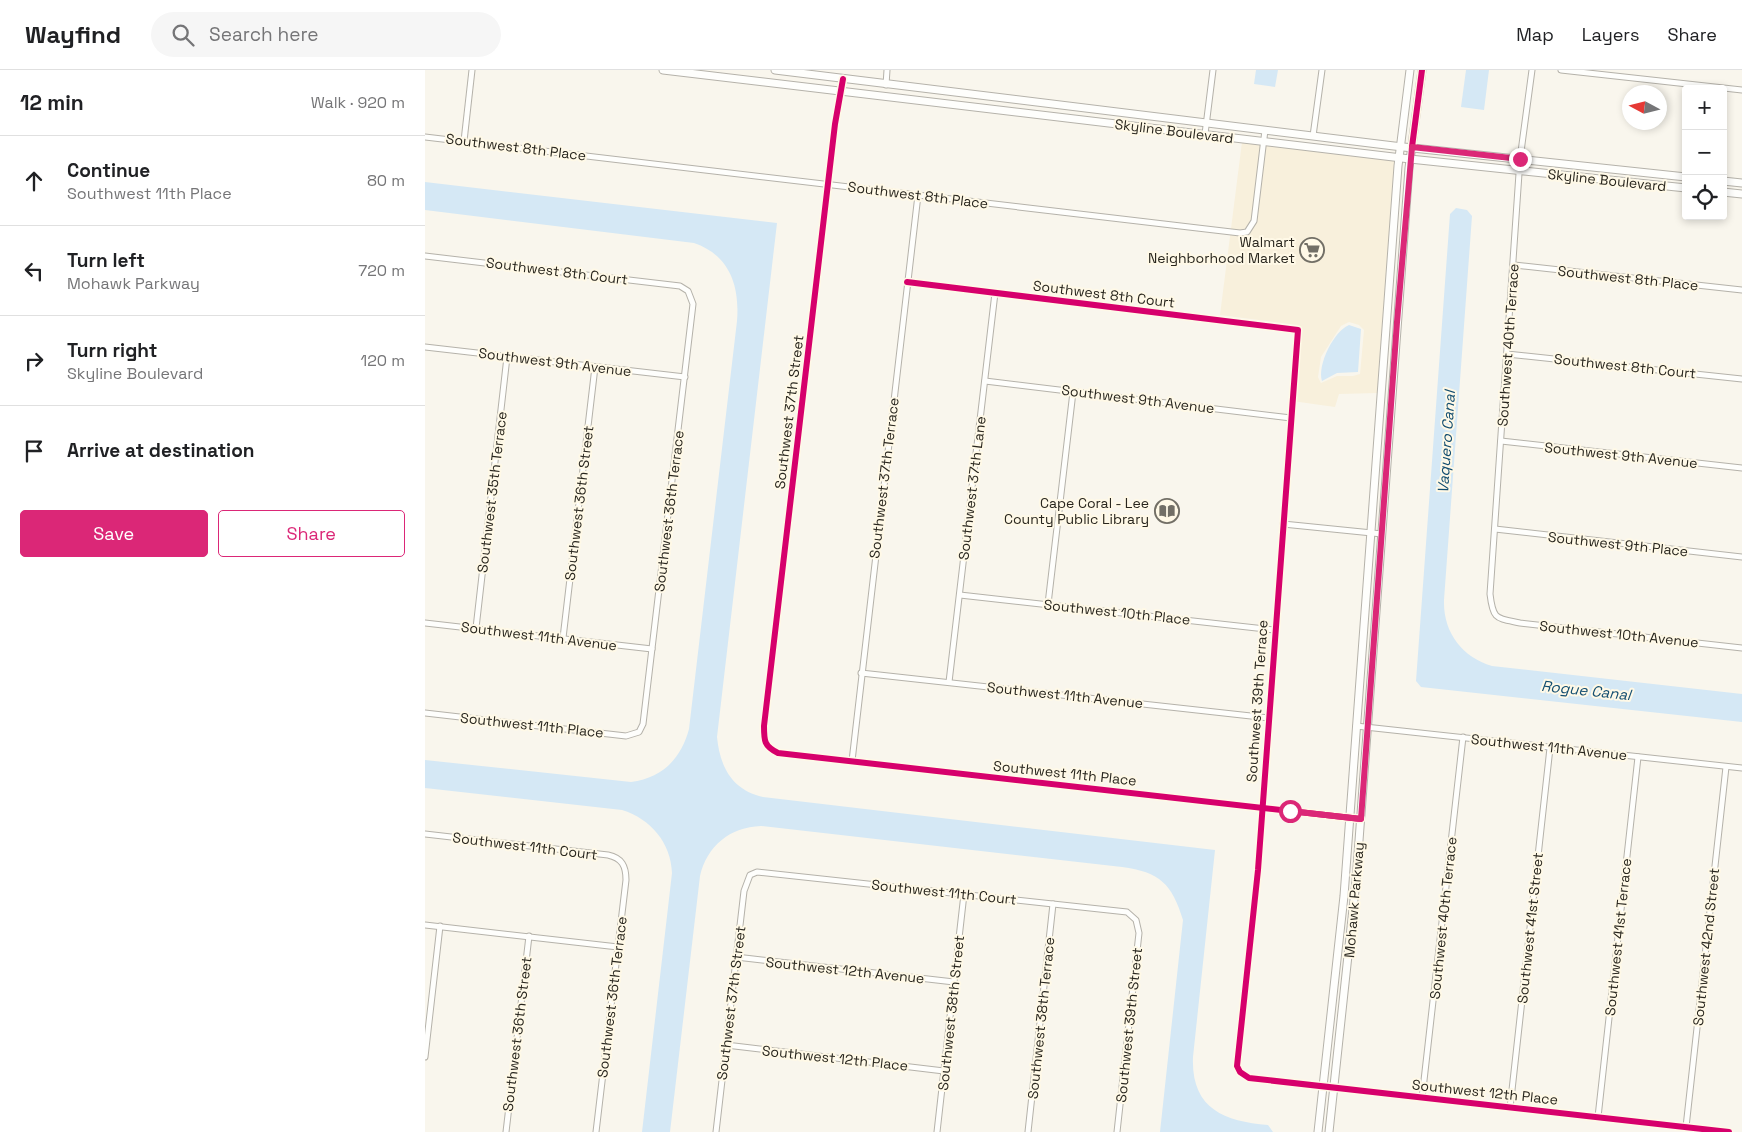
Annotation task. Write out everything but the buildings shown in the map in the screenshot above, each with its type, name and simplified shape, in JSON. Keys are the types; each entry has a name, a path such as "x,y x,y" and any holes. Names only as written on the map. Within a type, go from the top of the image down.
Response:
{"street":[{"path":"464,141 472,70"},
{"name":"Skyline Boulevard","path":"663,70 1410,159 1682,188"},
{"name":"Skyline Boulevard","path":"775,70 1313,136 1682,177"},
{"path":"886,85 887,70"},
{"path":"1205,134 1213,70"},
{"path":"1313,136 1322,70"},
{"name":"Mohawk Parkway","path":"1318,1132 1344,896 1399,157 1410,70"},
{"name":"Mohawk Parkway","path":"1329,1132 1353,918 1410,159 1422,70"},
{"name":"Southwest 40th Terrace","path":"1497,619 1492,613 1490,594 1520,159 1533,70"},
{"path":"1561,70 1742,90"},
{"name":"Southwest 37th Street","path":"767,748 764,741 764,726 828,184 843,79"},
{"name":"Southwest 8th Place","path":"425,137 1240,233 1247,232 1254,221 1265,130"},
{"path":"1727,181 1742,183"},
{"path":"1727,192 1742,194"},
{"name":"Southwest 37th Terrace","path":"851,762 918,195"},
{"name":"Southwest 8th Court","path":"425,256 670,285 688,290"},
{"name":"Southwest 8th Place","path":"1514,265 1742,290"},
{"name":"Southwest 8th Court","path":"907,282 1297,330"},
{"name":"Southwest 36th Terrace","path":"639,732 643,724 685,377 693,304 688,290"},
{"name":"Southwest 37th Lane","path":"949,682 995,293"},
{"name":"Southwest 39th Terrace","path":"1240,1072 1237,1066 1262,808 1297,330"},
{"name":"Southwest 9th Avenue","path":"425,347 685,377"},
{"name":"Southwest 8th Court","path":"1507,354 1742,379"},
{"name":"Southwest 35th Terrace","path":"476,628 507,357"},
{"name":"Southwest 36th Street","path":"563,638 595,367"},
{"name":"Southwest 9th Avenue","path":"985,381 1291,418"},
{"path":"1047,604 1073,392"},
{"name":"Southwest 9th Avenue","path":"1501,441 1742,468"},
{"path":"1283,524 1382,534"},
{"name":"Southwest 9th Place","path":"1495,529 1742,557"},
{"name":"Southwest 10th Place","path":"960,595 1275,630"},
{"name":"Southwest 10th Avenue","path":"1497,619 1742,648"},
{"name":"Southwest 11th Avenue","path":"425,623 652,648"},
{"name":"Southwest 11th Avenue","path":"861,673 1269,718"},
{"name":"Southwest 11th Place","path":"425,713 626,736 639,732"},
{"name":"Southwest 11th Avenue","path":"1356,726 1742,768"},
{"name":"Southwest 40th Terrace","path":"1422,1098 1463,737"},
{"name":"Southwest 11th Place","path":"767,748 778,753 851,762 1361,819"},
{"name":"Southwest 41st Street","path":"1510,1108 1550,748"},
{"name":"Southwest 41st Terrace","path":"1598,1117 1638,757"},
{"name":"Southwest 42nd Street","path":"1686,1127 1726,767"},
{"name":"Southwest 11th Court","path":"425,834 615,856 623,863"},
{"name":"Southwest 36th Terrace","path":"596,1132 626,874 623,863"},
{"name":"Southwest 11th Court","path":"750,874 771,872 1127,912 1137,920"},
{"name":"Southwest 37th Street","path":"716,1132 744,891 750,874"},
{"name":"Southwest 38th Street","path":"937,1132 964,894"},
{"name":"Southwest 38th Terrace","path":"1028,1132 1053,904"},
{"name":"Southwest 39th Street","path":"1117,1132 1139,933 1137,920"},
{"path":"425,924 618,947"},
{"path":"425,1058 441,926"},
{"name":"Southwest 36th Street","path":"506,1132 529,936"},
{"name":"Southwest 12th Avenue","path":"736,957 954,982"},
{"name":"Southwest 12th Place","path":"726,1045 944,1070"},
{"name":"Southwest 12th Place","path":"1240,1072 1249,1078 1322,1087 1729,1132"}],"shaded area":[{"path":"1242,142 1395,160 1378,393 1339,394 1335,407 1292,401 1297,325 1220,315","holes":["1349,322 1359,325 1364,330 1360,374 1337,376 1321,383 1318,377 1321,357 1341,326"]}],"water":[{"path":"1256,70 1278,70 1275,87 1254,84"},
{"path":"1466,70 1489,70 1484,110 1461,107"},
{"path":"425,182 777,223 717,737 721,758 729,776 743,789 763,797 1215,850 1193,1057 1194,1074 1198,1089 1204,1100 1213,1109 1237,1120 1268,1125 1273,1132 1160,1132 1183,920 1169,889 1155,876 1122,867 761,826 739,830 721,840 714,847 703,865 700,876 670,1132 642,1132 672,873 671,862 663,842 642,819 622,810 425,788 425,760 631,782 642,780 661,771 669,765 681,749 689,729 737,321 734,284 724,263 706,248 694,243 425,210"},
{"path":"1456,208 1467,210 1472,216 1444,600 1447,623 1456,642 1463,650 1481,662 1492,666 1742,694 1742,722 1421,687 1416,681 1450,214"},
{"path":"1349,325 1361,329 1358,372 1337,373 1322,381 1322,366 1328,349 1343,328"}],"cycle path":[{"path":"1412,147 1422,70"},
{"path":"843,79 835,124 764,726 767,745 778,753 1361,819"},
{"path":"907,282 1298,330 1258,870 1237,1066 1240,1072 1249,1078 1729,1132"}],"place":[{"name":"Walmart Neighborhood Market","path":"1312,250"},
{"name":"Cape Coral - Lee County Public Library","path":"1167,511"}],"route":[{"path":"1290,811 1361,819 1397,322 1412,147 1520,159"}],"water label":[{"name":"Vaquero Canal","path":"1446,442"},
{"name":"Rogue Canal","path":"1586,690"}]}
